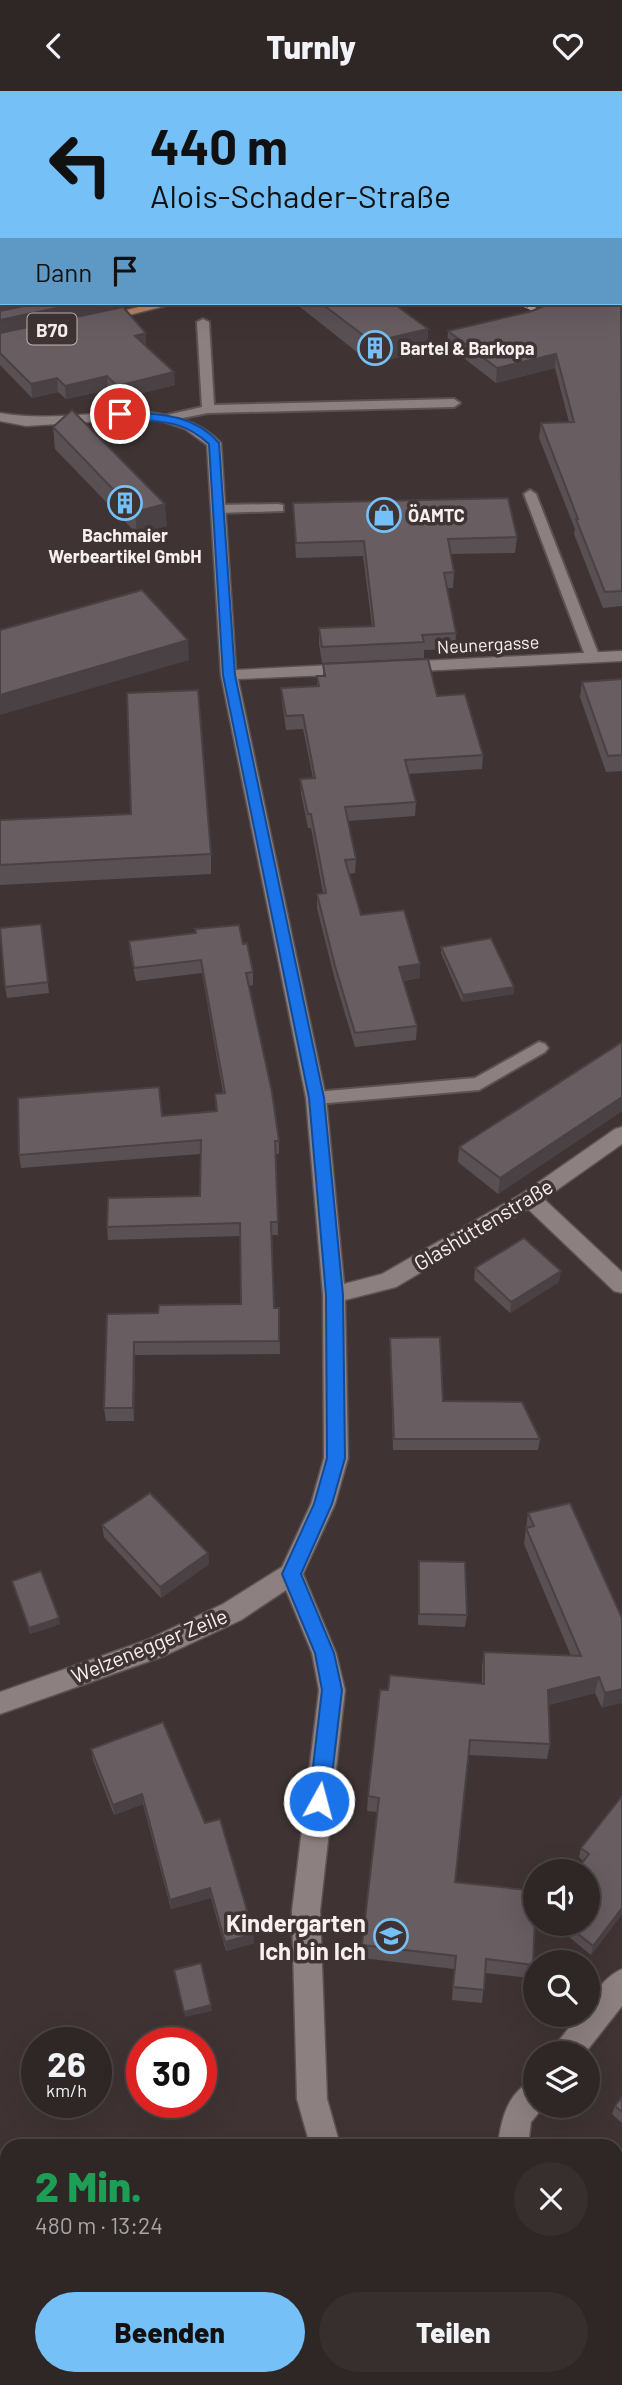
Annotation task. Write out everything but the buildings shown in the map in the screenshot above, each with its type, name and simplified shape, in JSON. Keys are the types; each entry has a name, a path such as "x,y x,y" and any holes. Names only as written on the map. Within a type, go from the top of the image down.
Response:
{"main road":[{"name":"B70","path":"91,320 162,305"}],"street":[{"path":"0,417 40,421 120,414 171,418 198,428 214,443 229,675 316,1098 334,1295 336,1458 323,1504 291,1574 324,1653 332,1690 306,1911 312,2099 324,2139"},
{"name":"Neunergasse","path":"229,675 622,656"},
{"name":"Glashüttenstraße","path":"334,1295 388,1281 530,1198 622,1134"},
{"path":"530,1198 622,1285"},
{"name":"Welzenegger Zeile","path":"0,1703 155,1648 232,1612 291,1574"},
{"path":"576,2041 622,1983"},
{"path":"514,2139 517,2116 523,2109"}],"lane":[{"path":"203,322 208,409"},
{"path":"171,418 208,409 454,403"},
{"path":"530,494 593,658"},
{"path":"218,509 278,508"},
{"path":"316,1098 480,1083 538,1048"}],"railway":[{"path":"525,305 552,317"}],"place":[{"name":"Bartel & Barkopa","path":"375,348"},
{"name":"Bachmaier Werbeartikel GmbH","path":"125,503"},
{"name":"ÖAMTC","path":"384,515"},
{"name":"Kindergarten Ich bin Ich","path":"391,1936"}],"route":[{"path":"120,414 171,418 198,428 214,443 229,675 316,1098 334,1295 336,1458 323,1504 291,1574 324,1653 332,1690 319,1801"}]}
